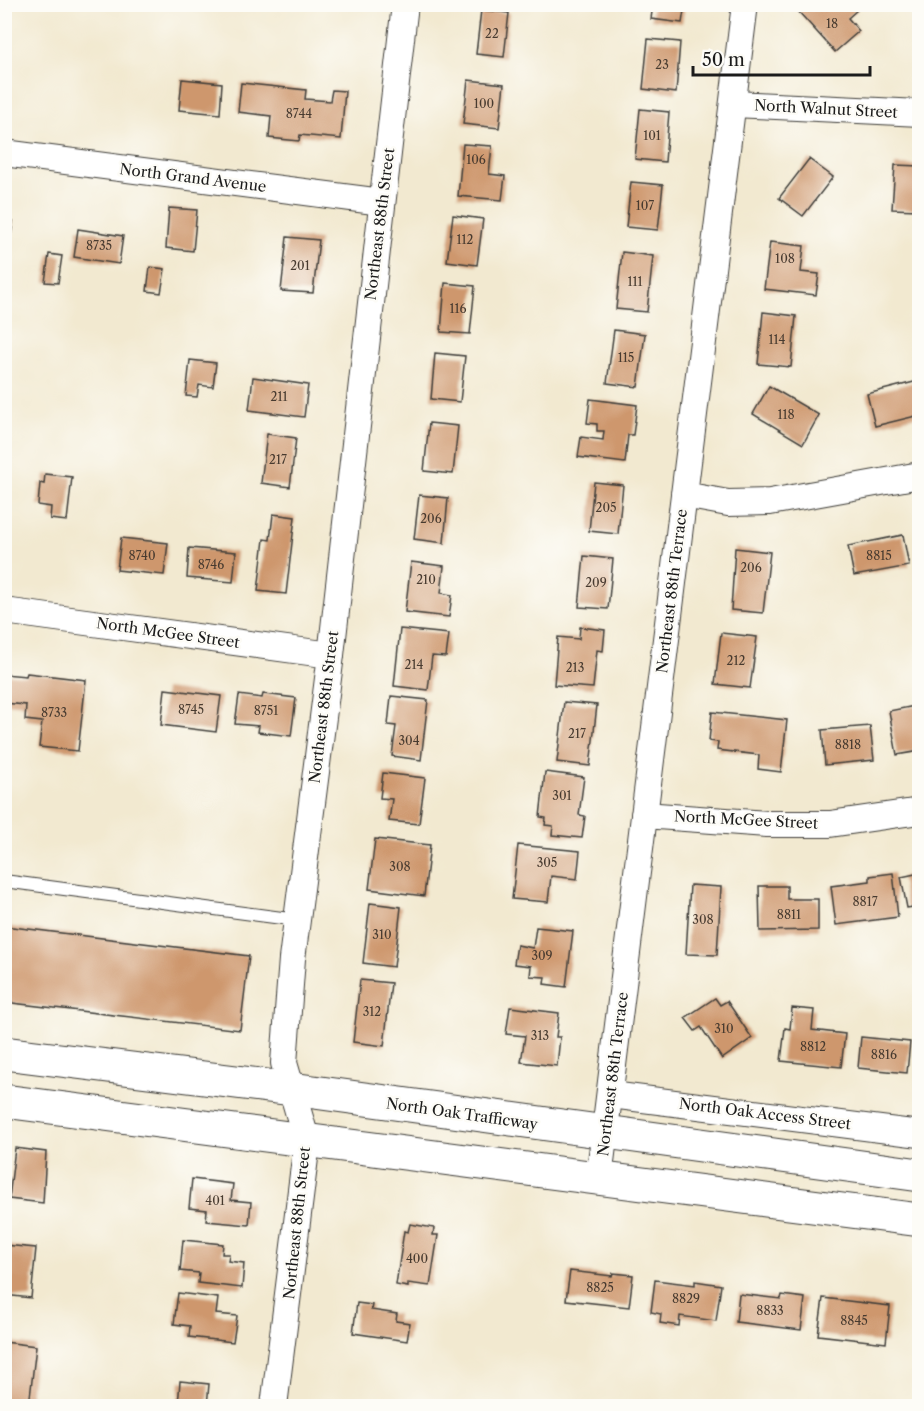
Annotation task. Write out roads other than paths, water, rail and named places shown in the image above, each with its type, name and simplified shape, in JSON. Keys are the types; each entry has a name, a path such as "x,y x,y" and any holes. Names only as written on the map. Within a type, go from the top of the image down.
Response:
{"main road":[{"name":"North Oak Trafficway","path":"4,1053 292,1089 604,1134 920,1175"},
{"path":"4,1101 920,1220"}],"street":[{"name":"Northeast 88th Street","path":"274,1407 307,1142 284,1063 297,920 331,655 405,4"},
{"name":"Northeast 88th Terrace","path":"599,1178 745,4"},
{"name":"North Walnut Street","path":"733,104 920,113"},
{"name":"North Grand Avenue","path":"4,153 382,202"},
{"path":"684,495 728,503 770,502 920,476"},
{"name":"North McGee Street","path":"4,611 331,655"},
{"name":"North McGee Street","path":"644,815 767,824 830,824 920,811"},
{"name":"North Oak Access Street","path":"611,1095 920,1134"}],"lane":[{"path":"4,881 297,920"}]}
